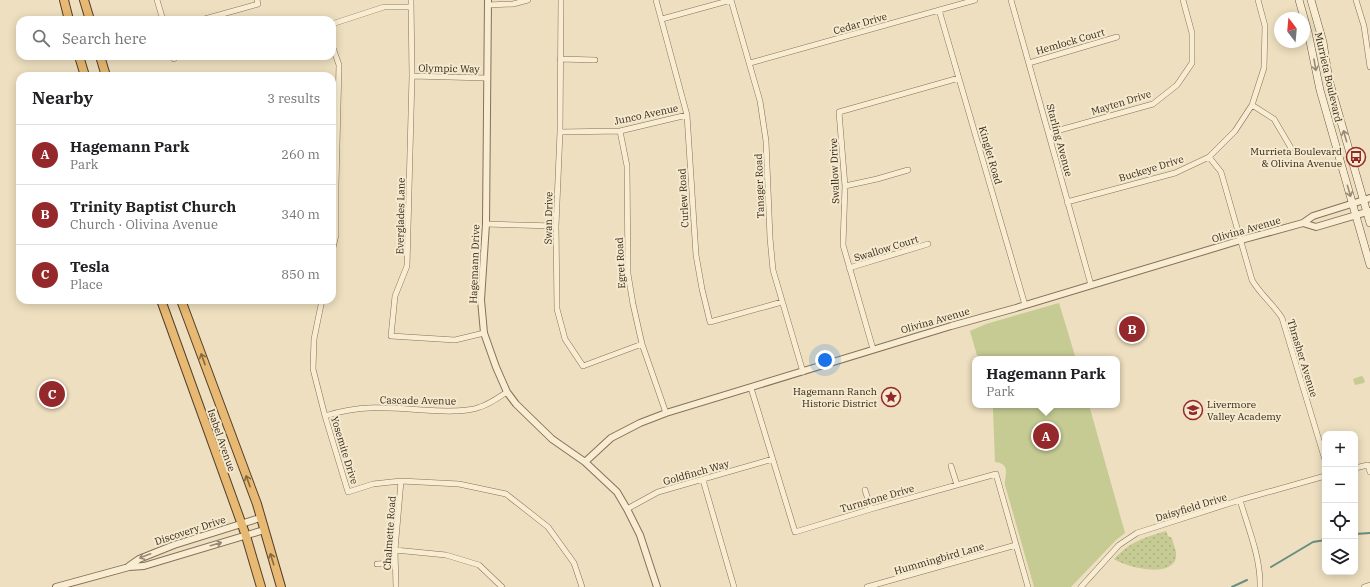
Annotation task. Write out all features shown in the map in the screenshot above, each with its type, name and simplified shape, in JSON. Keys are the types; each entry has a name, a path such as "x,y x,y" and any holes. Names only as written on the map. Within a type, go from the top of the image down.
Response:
{"highway":[{"path":"64,0 68,16"},
{"path":"84,0 89,16"},
{"path":"80,60 84,72"},
{"path":"101,60 105,72"},
{"name":"Isabel Avenue","path":"162,304 246,536 261,587"},
{"name":"Isabel Avenue","path":"183,304 254,497 281,587"}],"main road":[{"name":"Murrieta Boulevard","path":"1299,0 1308,32 1320,90 1370,265"},
{"name":"Murrieta Boulevard","path":"1311,0 1323,42 1329,80 1366,200 1370,223"}],"street":[{"path":"157,0 162,16"},
{"path":"215,16 258,4 256,0"},
{"name":"Everglades Lane","path":"412,0 412,76 407,266 395,296 391,336 456,340 484,333"},
{"path":"488,2 512,4 528,0"},
{"name":"Swan Drive","path":"561,0 560,132 556,226 557,309 565,339 583,366 642,344"},
{"name":"Curlew Road","path":"656,0 687,115 696,255 710,322 782,302"},
{"path":"662,19 731,0"},
{"name":"Tanager Road","path":"731,0 760,101 765,135 773,270 803,372"},
{"name":"Cedar Drive","path":"750,63 975,0"},
{"name":"Starling Avenue","path":"1011,0 1091,285"},
{"name":"Mayten Drive","path":"1049,133 1153,104 1177,85 1192,63 1192,34 1183,0"},
{"name":"Buckeye Drive","path":"1067,202 1175,173 1209,157 1235,131 1252,105 1264,68 1265,26 1258,0"},
{"path":"1356,0 1364,26 1370,67"},
{"name":"Hagemann Drive","path":"488,2 486,78 486,224 481,300 484,333 507,392 516,404 552,439 585,462 616,492 627,509 646,550 657,587"},
{"path":"336,23 384,7 411,7"},
{"name":"Kinglet Road","path":"939,10 1025,305"},
{"name":"Hemlock Court","path":"1029,63 1117,37"},
{"path":"336,56 339,65 336,146"},
{"path":"560,59 595,60"},
{"name":"Olympic Way","path":"412,76 486,78"},
{"name":"Swallow Drive","path":"873,349 843,245 845,186 840,112 959,78"},
{"path":"1252,105 1274,119 1291,148"},
{"name":"Junco Avenue","path":"560,132 620,131 687,115"},
{"name":"Egret Road","path":"620,131 627,166 628,274 642,344 666,413"},
{"name":"Thrasher Avenue","path":"1209,157 1221,172 1252,280 1258,290 1282,318 1322,450"},
{"path":"845,186 908,170"},
{"name":"Olivina Avenue","path":"585,462 611,438 640,423 666,413 803,372 873,349 1303,223 1313,216 1366,200"},
{"name":"Olivina Avenue","path":"1303,223 1316,227 1368,212"},
{"path":"486,224 556,226"},
{"name":"Swallow Court","path":"849,268 928,244"},
{"name":"Yosemite Drive","path":"321,304 314,339 313,369 325,416 348,492 373,484 402,481 459,484 506,494 548,527 574,563 582,587"},
{"name":"Turnstone Drive","path":"751,388 795,532 870,509 996,474 1028,587"},
{"name":"Cascade Avenue","path":"325,416 340,411 358,408 447,411 479,408 507,392"},
{"name":"Goldfinch Way","path":"627,509 658,492 704,480 772,459"},
{"path":"1358,467 1368,465 1370,472"},
{"path":"951,466 957,485"},
{"name":"Daisyfield Drive","path":"1081,587 1119,545 1137,533 1240,500 1322,477"},
{"path":"704,480 734,587"},
{"name":"Chalmette Road","path":"396,587 395,563 402,481"},
{"path":"865,490 870,509"},
{"path":"1240,500 1257,558 1260,587"},
{"name":"Discovery Drive","path":"129,567 139,559 174,545 260,518"},
{"name":"Discovery Drive","path":"56,587 129,567 144,566 264,530"},
{"name":"Hummingbird Lane","path":"867,587 1016,546"},
{"path":"396,550 446,555 479,565 502,587"},
{"path":"377,564 395,563"},
{"path":"1364,587 1370,585"}],"green space":[{"path":"1059,303 1075,356 977,356 970,331 986,324"},
{"path":"1361,376 1365,381 1364,383 1355,385 1353,379"},
{"path":"1090,408 1125,533 1116,540 1071,587 1034,587 1005,485 1006,471 1004,465 995,462 993,409"},
{"path":"1166,531 1168,536 1172,538 1176,555 1173,564 1167,568 1138,568 1114,559 1132,544"}],"waterway":[{"path":"1358,534 1370,533"},
{"path":"1271,567 1313,542 1322,540"},
{"path":"1232,587 1247,580"}],"place":[{"name":"Murrieta Boulevard & Olivina Avenue","path":"1356,157"},
{"name":"Trinity Baptist Church","path":"1132,329"},
{"name":"Tesla","path":"52,394"},
{"name":"Hagemann Ranch Historic District","path":"891,397"},
{"name":"Livermore Valley Academy","path":"1193,410"},
{"name":"Hagemann Park","path":"1046,436"}]}
